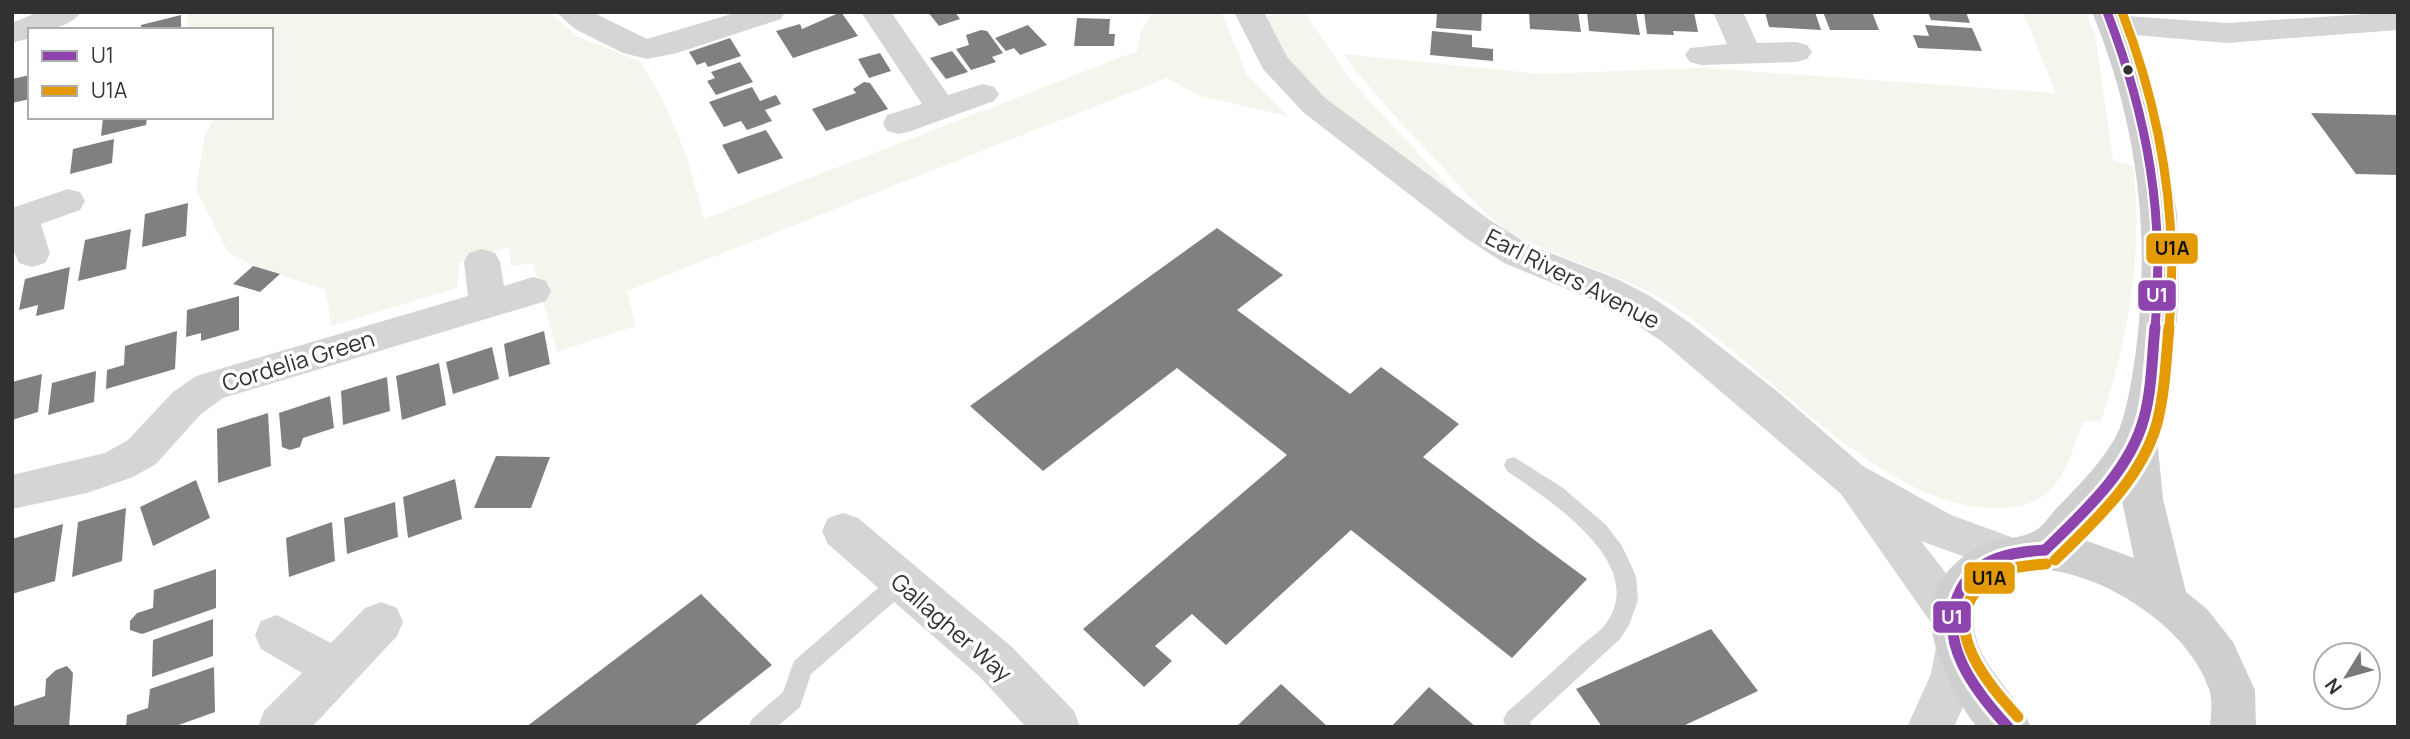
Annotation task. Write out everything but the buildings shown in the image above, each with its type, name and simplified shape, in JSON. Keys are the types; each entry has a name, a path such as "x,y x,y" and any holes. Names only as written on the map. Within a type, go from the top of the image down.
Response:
{"street":[{"path":"12,34 66,12"},
{"path":"571,12 610,34 647,49 666,46 770,12"},
{"path":"876,12 942,108"},
{"name":"Earl Rivers Avenue","path":"1249,12 1274,62 1314,105 1479,230 1517,254 1604,289 1637,306 1677,333 1764,403 1850,478 1936,528 2026,552"},
{"path":"1728,12 1746,53"},
{"path":"2166,600 2145,510 2137,438 2156,340 2161,236 2153,158 2132,79 2109,18 2180,29 2265,32 2398,21"},
{"path":"1701,55 1796,52"},
{"path":"899,123 983,94"},
{"path":"32,254 17,220 68,201"},
{"path":"482,262 488,304"},
{"name":"Cordelia Green","path":"12,492 87,476 119,465 142,452 187,403 210,387 533,291"},
{"path":"2026,552 2109,481 2137,438"},
{"name":"Earl Rivers Avenue","path":"1850,478 1954,630"},
{"name":"Gallagher Way","path":"843,531 996,662 1057,727"},
{"path":"1930,727 1954,675 1953,600 1985,562 2026,552 2095,561 2141,583 2166,600 2203,637 2220,663 2232,689 2233,727"},
{"path":"281,727 381,622"},
{"path":"1954,630 1974,685 1988,706 2008,727"},
{"path":"277,635 335,668"}],"lane":[{"path":"1514,466 1587,518 1612,549 1625,575 1628,603 1617,627 1515,720 1520,727"},
{"path":"760,727 792,699 802,668 901,582"}],"shaded area":[{"path":"188,12 549,12 578,37 640,61 664,102 687,157 704,219 1137,51 1141,31 1153,12 1221,12 1247,75 1288,116 1200,96 1167,78 627,291 635,326 557,352 533,263 511,266 509,247 459,262 457,288 331,326 326,290 253,266 228,252 196,189 205,135 214,119 273,119 273,28 187,28"},
{"path":"1304,12 1352,82 1454,192 1450,193 1360,128 1338,111 1299,73 1279,47 1265,17"},
{"path":"2023,12 2085,12 2095,34 2113,160 2133,166 2136,198 2135,263 2126,327 2101,421 2084,421 2066,466 2050,490 2039,499 2024,505 2005,508 1959,504 1913,486 1867,459 1822,426 1695,321 1655,295 1512,233 1496,222 1466,193 1400,122 1343,54 1540,74 1703,68 2056,93"}],"transit line":[{"name":"U1","path":"2045,550 2071,525 2118,471 2144,420 2149,388 2158,265 2154,181 2137,98 2107,12"},
{"name":"U1A","path":"2055,560 2107,507 2130,477 2153,435 2163,390 2172,267 2168,182 2152,97 2122,12"},
{"name":"U1","path":"2008,727 1982,697 1960,660 1953,640 1951,621 1954,602 1967,580 1992,559 2003,555 2045,550"},
{"name":"U1A","path":"2018,717 1989,682 1971,651 1963,621 1965,608 1977,590 1995,574 2014,567 2046,564"}]}
